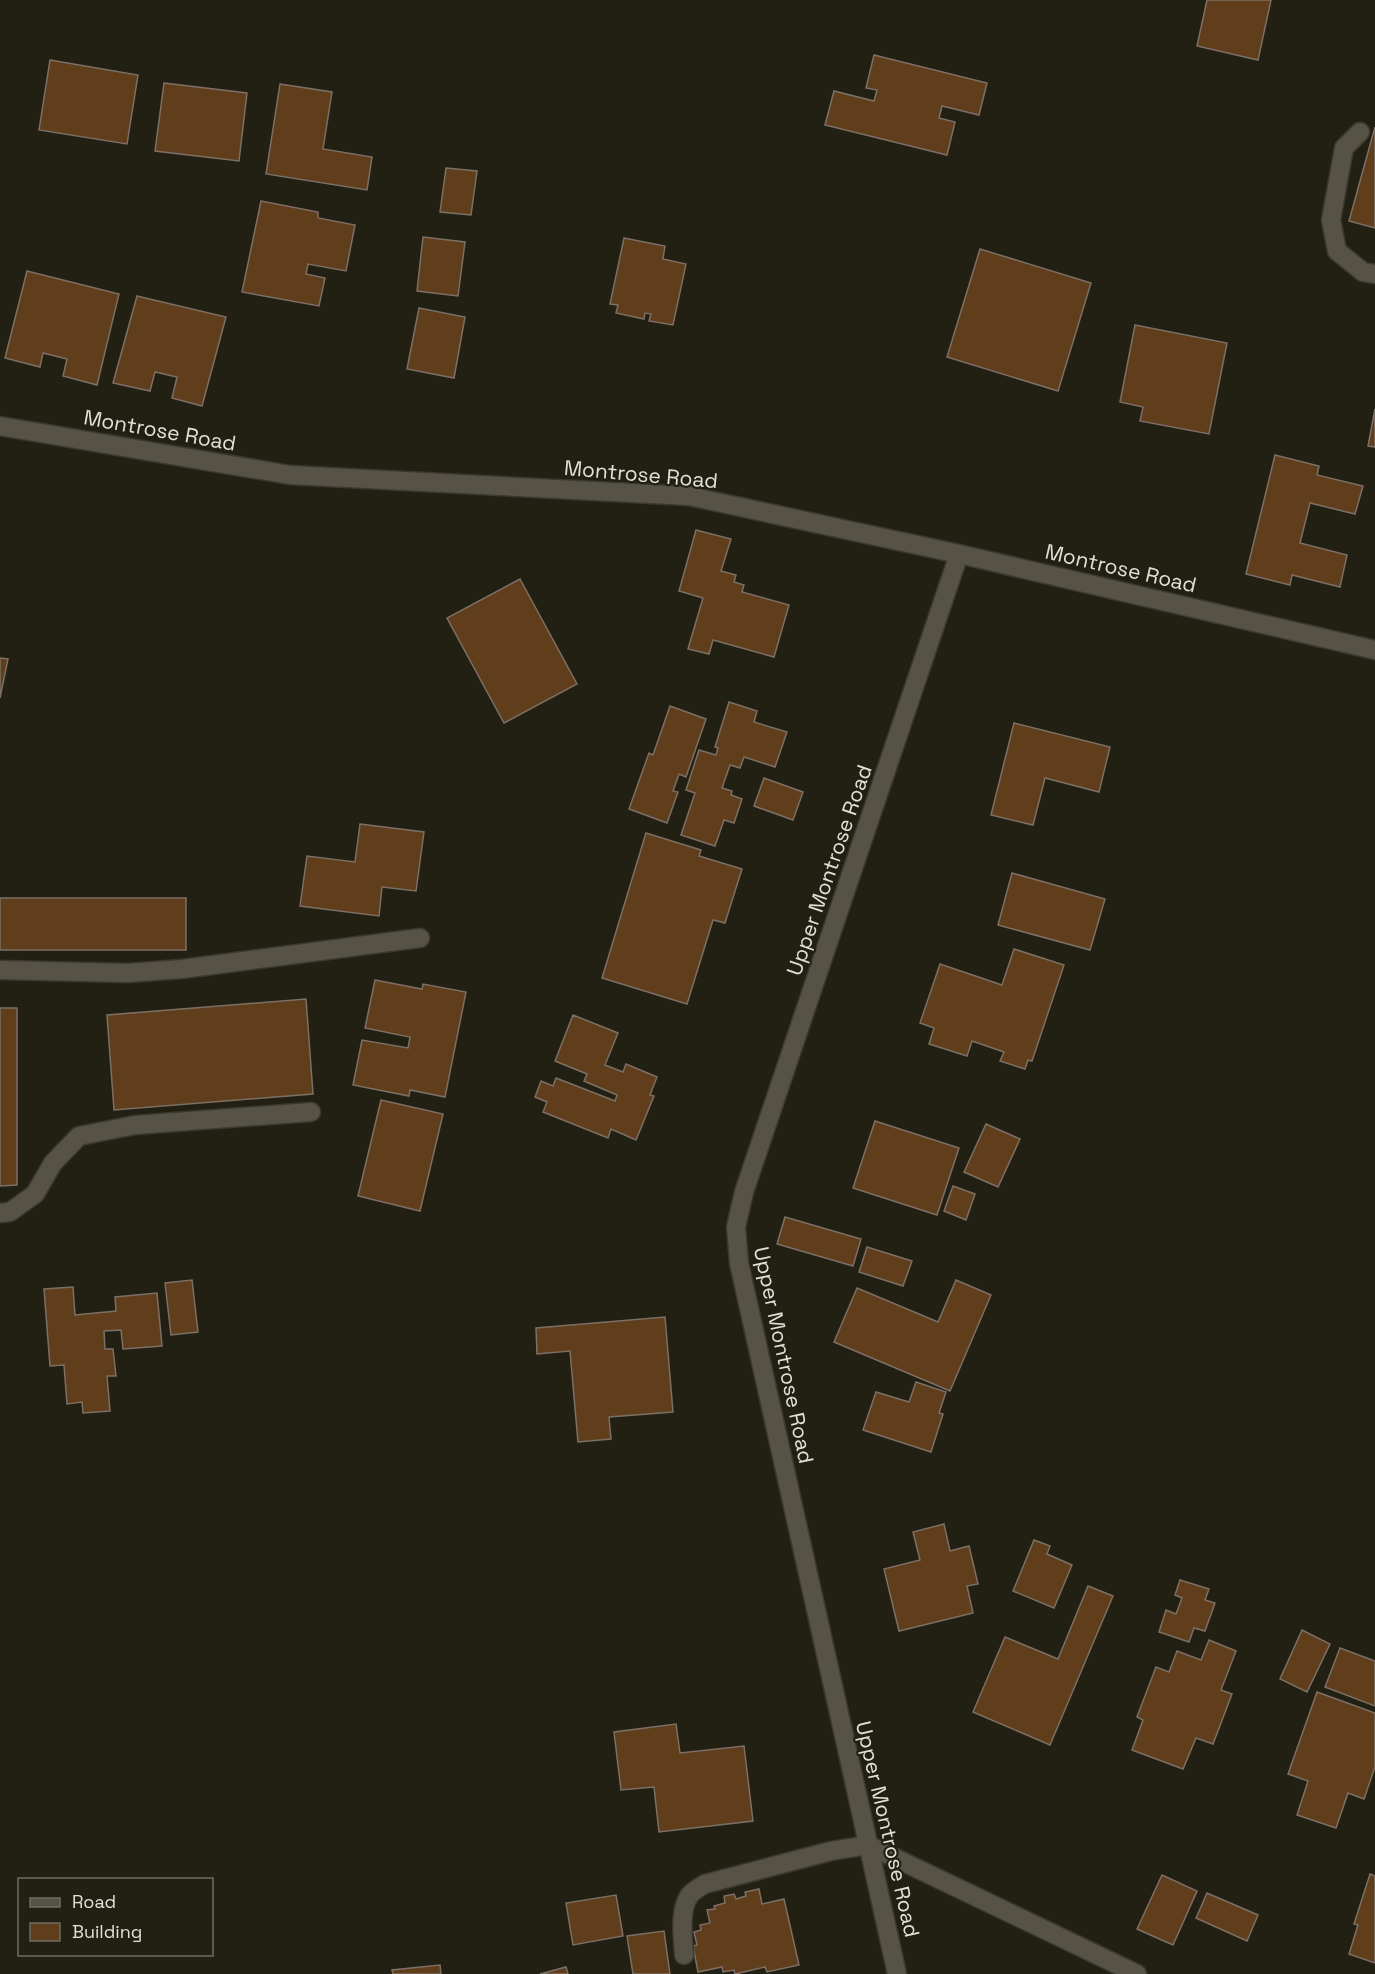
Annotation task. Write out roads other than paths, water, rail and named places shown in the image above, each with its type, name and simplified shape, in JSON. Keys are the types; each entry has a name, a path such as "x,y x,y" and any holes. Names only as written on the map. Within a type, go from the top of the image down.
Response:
{"street":[{"path":"1360,132 1344,148 1331,220 1337,251 1364,272 1375,274"},
{"name":"Montrose Road","path":"0,426 290,475 689,496 959,554 1375,651"},
{"name":"Upper Montrose Road","path":"897,1974 739,1263 736,1227 744,1192 959,554"},
{"path":"0,970 127,973 182,969 420,938"},
{"path":"0,1213 10,1212 35,1194 53,1163 79,1136 135,1125 311,1112"},
{"path":"684,1955 684,1909 690,1896 705,1884 831,1851 868,1845 1137,1974"}]}
